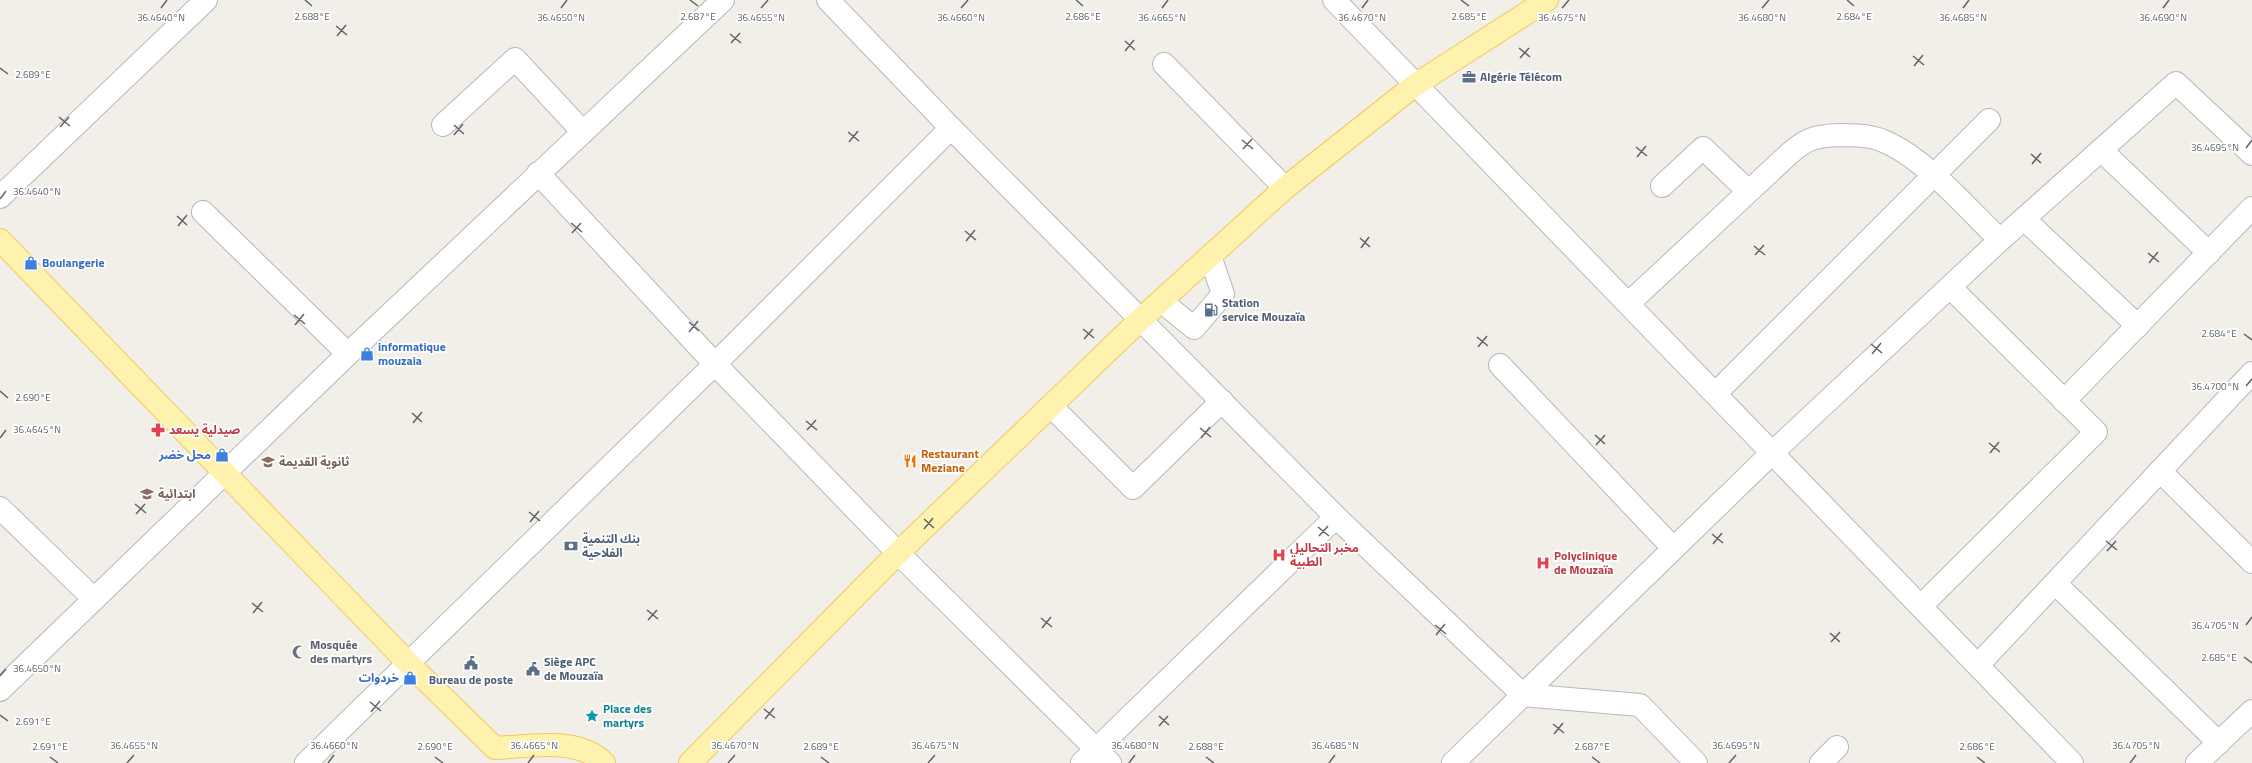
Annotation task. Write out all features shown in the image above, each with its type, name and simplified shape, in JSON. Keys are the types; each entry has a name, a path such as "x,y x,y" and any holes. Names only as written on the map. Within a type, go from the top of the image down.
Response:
{"main road":[{"path":"690,763 898,553 1141,318 1285,188 1415,85 1547,0"},
{"path":"0,240 408,663 494,755 565,746 584,749 604,763"}],"street":[{"path":"0,197 206,0"},
{"path":"0,690 348,354 723,0"},
{"path":"828,0 951,128 1141,318 1336,517 1523,695 1640,705 1696,763"},
{"path":"1334,0 1415,85 1629,303 2072,763"},
{"path":"443,125 515,59 583,132"},
{"path":"1164,64 1285,188"},
{"path":"1453,763 1773,452 2000,240 2176,83 2252,154"},
{"path":"1716,393 1989,120"},
{"path":"306,763 715,364 951,128"},
{"path":"1629,303 1748,191 1803,142 1819,136 1851,135 1880,139 1903,151 1934,175 2000,240"},
{"path":"1662,186 1703,148 1748,191"},
{"path":"2101,150 2209,253"},
{"path":"538,173 715,364 1096,758 1336,517"},
{"path":"2064,401 2252,208"},
{"path":"203,212 348,354"},
{"path":"2024,219 2138,326"},
{"path":"1161,301 1194,328 1223,294 1210,256"},
{"path":"1921,606 2096,432 1950,287"},
{"path":"1500,365 1673,548"},
{"path":"1978,665 2252,373"},
{"path":"1051,406 1133,488 1222,401"},
{"path":"2160,471 2252,562"},
{"path":"0,508 94,599"},
{"path":"2055,583 2219,743"},
{"path":"2197,763 2252,711"},
{"path":"1821,763 1837,747"}],"place":[{"name":"Algérie Télécom","path":"1469,77"},
{"name":"Boulangerie","path":"31,263"},
{"name":"Station service Mouzaïa","path":"1211,310"},
{"name":"informatique mouzaia","path":"367,354"},
{"name":"صيدلية يسعد","path":"158,430"},
{"name":"محل خضر","path":"222,455"},
{"name":"Restaurant Meziane","path":"910,461"},
{"name":"ثانوية القديمة","path":"268,462"},
{"name":"ابتدائية","path":"147,494"},
{"name":"بنك التنمية الفلاحية","path":"571,546"},
{"name":"مخبر التحاليل الطبية","path":"1279,555"},
{"name":"Polyclinique de Mouzaïa","path":"1543,563"},
{"name":"Mosquée des martyrs","path":"299,652"},
{"name":"Bureau de poste","path":"471,663"},
{"name":"Siège APC de Mouzaïa","path":"533,669"},
{"name":"خردوات","path":"410,678"},
{"name":"Place des martyrs","path":"592,716"}]}
